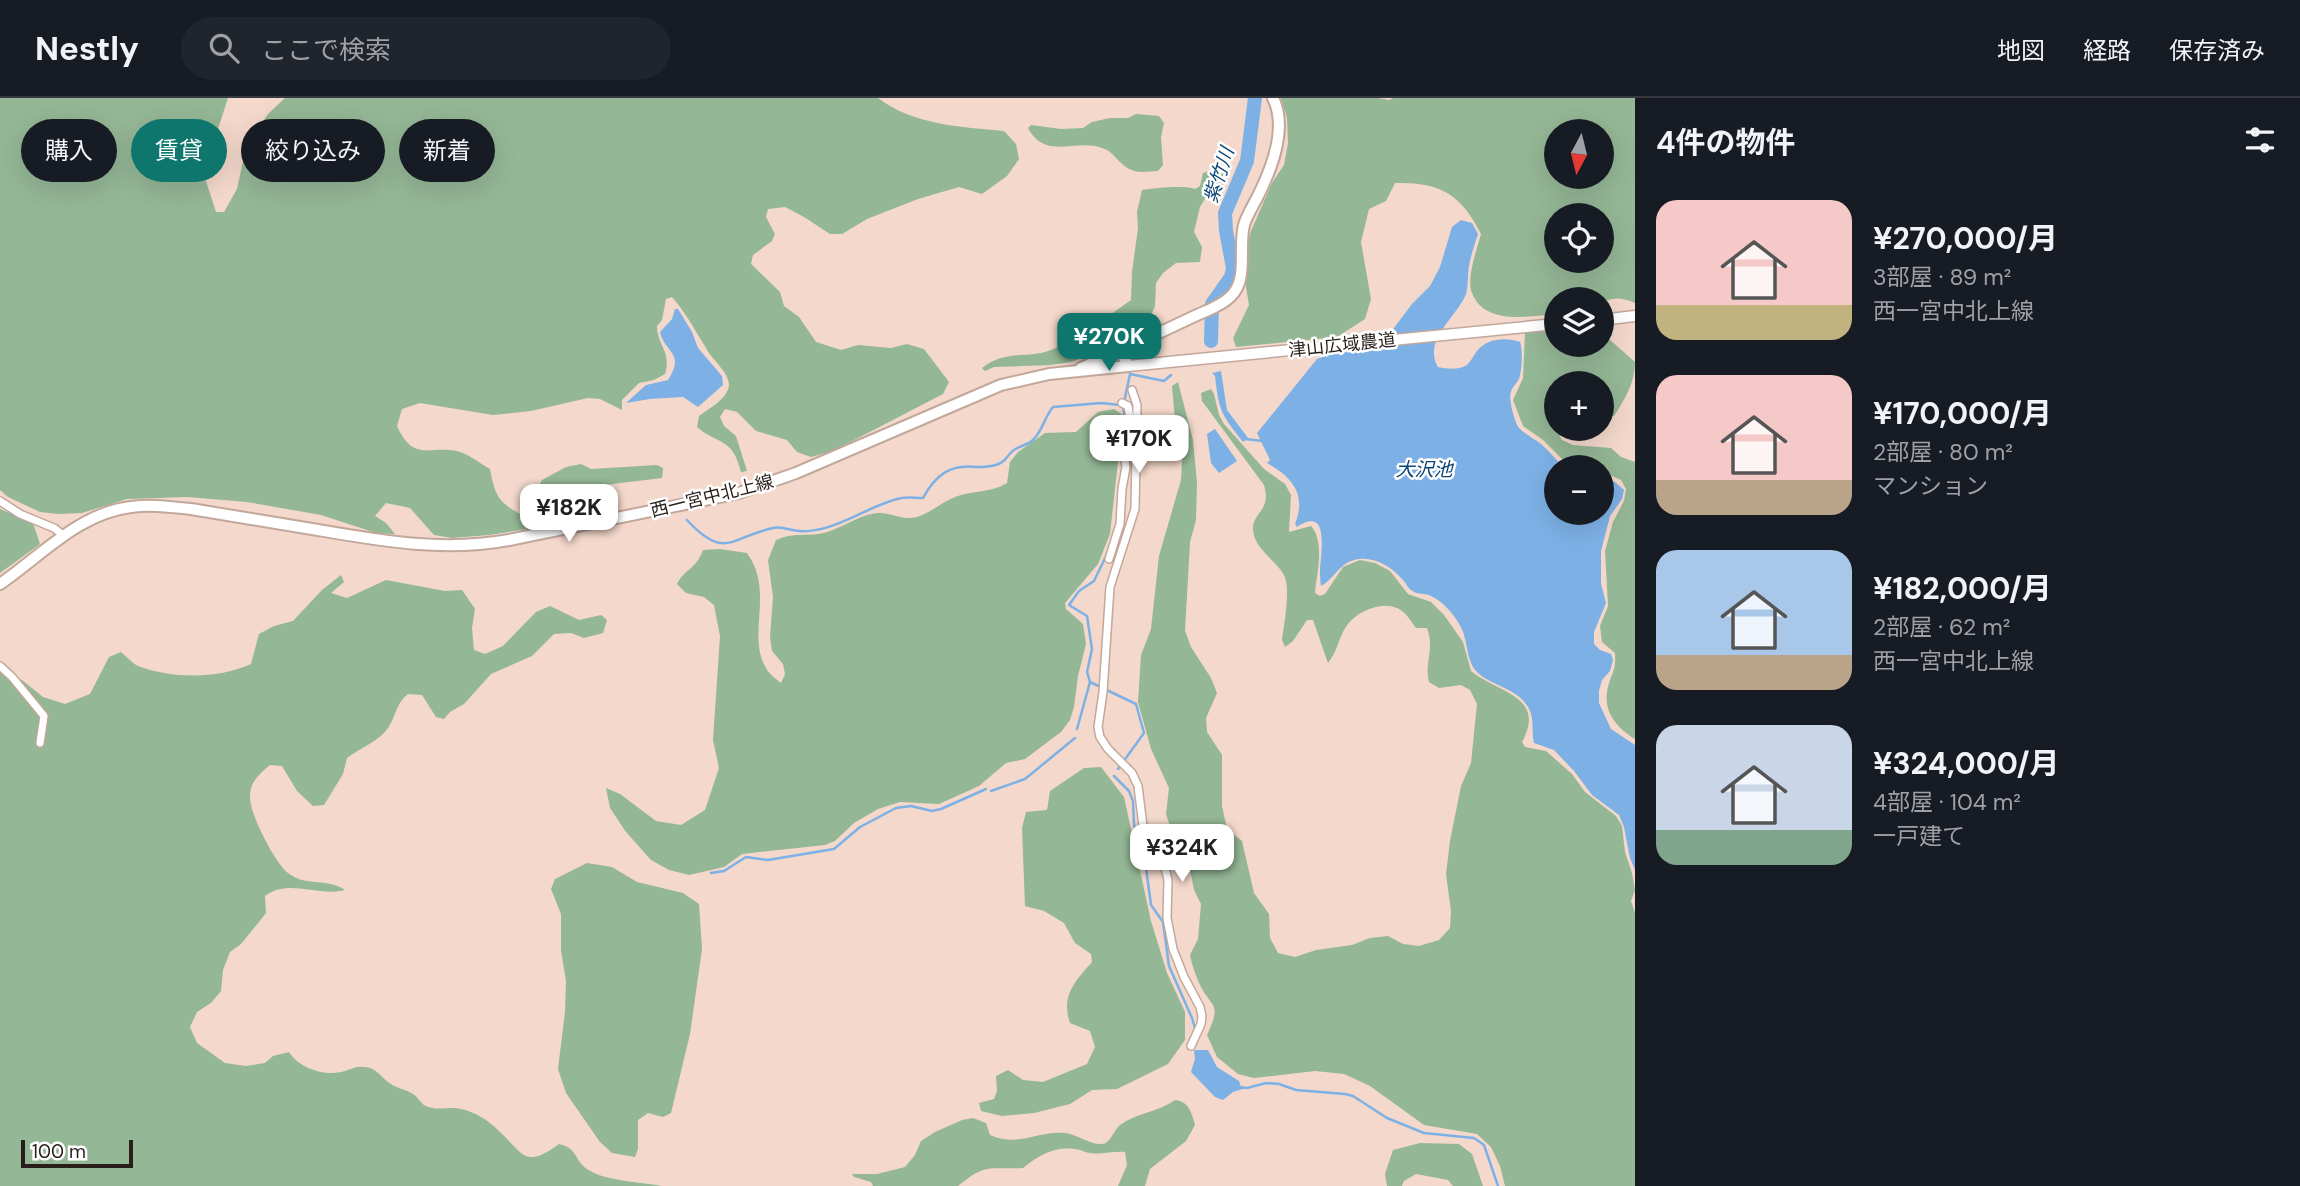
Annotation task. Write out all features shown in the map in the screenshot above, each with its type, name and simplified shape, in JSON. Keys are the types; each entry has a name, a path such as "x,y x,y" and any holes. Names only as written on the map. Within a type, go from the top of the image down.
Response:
{"main road":[{"path":"1076,371 1213,308 1232,296 1241,278 1245,222 1263,187 1277,143 1278,115 1273,98"},
{"path":"1128,366 1124,358 1129,347"},
{"name":"西一宮中北上線","path":"0,584 63,535 106,512 131,507 191,509 402,544 481,545 739,493 796,473 1001,384 1049,374 1128,366"}],"street":[{"path":"1614,318 1635,316"},
{"name":"津山広域農道","path":"1128,366 1544,325"},
{"path":"1132,390 1137,405 1135,509 1110,587 1104,692 1098,727 1100,737 1108,750 1132,773 1138,786 1143,826 1156,847 1168,880 1167,918 1173,948 1202,1016 1191,1046"},
{"path":"1109,559 1120,524 1126,467 1123,446 1129,418 1128,406 1122,403"},
{"path":"0,501 63,535"},
{"path":"0,666 44,716 40,743"}],"green space":[{"path":"0,98 228,98 221,119 131,119 131,182 206,182 216,212 224,212 237,189 241,171 241,182 385,182 385,119 264,119 285,98 878,98 922,119 955,126 1004,131 1016,144 1019,159 1007,176 982,194 959,187 918,199 867,219 842,234 830,234 785,207 768,209 766,217 775,234 772,241 753,255 751,264 780,292 784,306 799,317 816,342 841,350 858,345 891,348 907,344 924,349 949,382 943,394 833,451 811,457 797,452 787,440 756,431 737,412 725,409 720,417 724,426 736,436 747,471 741,472 729,447 697,427 699,416 725,395 729,385 723,371 672,297 666,299 662,320 657,326 667,360 665,374 639,383 622,400 622,410 600,399 588,398 531,411 493,415 420,403 402,409 397,426 410,445 417,449 450,450 468,455 490,469 496,493 504,503 524,516 536,512 536,492 542,480 566,467 581,464 591,469 657,465 663,468 662,478 548,494 547,506 552,519 533,528 452,538 434,535 410,508 386,503 375,516 386,523 395,534 376,533 321,515 247,502 187,497 127,499 82,513 58,514 40,512 8,497 0,490"},
{"path":"1281,98 1635,98 1635,303 1614,300 1614,287 1544,287 1544,315 1509,317 1487,310 1478,303 1470,287 1481,234 1473,220 1457,200 1437,188 1395,183 1386,201 1369,209 1361,242 1371,299 1365,319 1337,337 1236,347 1233,338 1249,305 1246,250 1251,231 1272,183 1284,165 1288,143 1287,118"},
{"path":"1136,114 1159,116 1164,123 1161,137 1163,165 1158,171 1133,171 1108,151 1096,146 1044,144 1028,128 1031,125 1061,129 1083,128 1092,122 1128,118"},
{"path":"1221,168 1228,175 1221,189 1209,192 1200,207 1194,232 1202,247 1200,262 1176,263 1163,273 1156,283 1155,306 1150,318 1118,344 1071,362 994,367 985,371 982,368 998,359 1054,349 1131,300 1137,212 1142,190 1177,187 1195,189 1200,186 1203,173"},
{"path":"1544,331 1544,357 1614,357 1614,343 1635,362 1631,384 1614,416 1614,371 1544,371 1544,441 1523,426 1513,400 1523,378 1525,333"},
{"path":"1178,382 1193,440 1197,483 1196,520 1190,542 1185,631 1217,693 1206,718 1207,732 1222,755 1222,806 1227,829 1242,841 1254,893 1269,914 1270,938 1278,953 1295,957 1316,950 1388,936 1403,944 1419,946 1439,940 1450,928 1451,911 1446,874 1461,786 1471,763 1477,704 1470,690 1461,685 1439,688 1429,682 1430,642 1427,628 1416,628 1406,614 1396,608 1381,606 1359,614 1345,628 1328,663 1313,620 1307,620 1293,641 1285,647 1282,640 1286,581 1280,569 1257,543 1253,530 1255,519 1266,500 1264,485 1202,401 1201,393 1211,389 1224,424 1264,469 1285,484 1291,495 1289,532 1311,526 1315,533 1319,558 1315,593 1320,596 1325,594 1343,567 1360,560 1375,563 1390,571 1408,594 1431,602 1463,642 1471,671 1524,705 1528,715 1528,727 1522,742 1525,747 1546,751 1572,774 1585,792 1616,816 1622,826 1625,852 1635,890 1631,901 1635,913 1635,1186 1505,1186 1491,1147 1477,1134 1424,1125 1370,1086 1344,1074 1315,1071 1254,1078 1238,1074 1217,1057 1207,1035 1215,1010 1199,983 1190,955 1198,939 1201,904 1194,890 1188,859 1177,847 1166,814 1169,788 1151,749 1138,702 1141,655 1151,629 1159,556 1181,480 1183,443 1175,420 1172,386"},
{"path":"1114,409 1123,415 1117,441 1118,462 1110,534 1098,564 1065,603 1066,609 1083,624 1086,644 1074,707 1070,720 1061,732 1025,759 1006,763 979,786 939,804 900,802 878,809 854,823 835,841 825,845 742,854 724,867 689,875 669,870 651,860 626,832 610,808 606,788 620,794 656,821 681,825 705,810 719,768 713,740 720,636 714,605 704,597 686,593 677,584 697,562 703,550 720,549 747,553 759,583 761,655 767,670 781,683 785,674 783,664 772,651 770,637 773,597 768,560 776,540 788,536 823,533 872,514 917,517 955,497 1001,486 1007,483 1010,462 1018,452 1045,433 1076,432 1098,412"},
{"path":"1544,441 1611,448 1621,457 1635,462 1635,739 1617,724 1609,711 1607,696 1615,653 1602,642 1600,626 1608,606 1605,551 1626,489 1621,480 1614,477 1614,455 1558,455"},
{"path":"0,509 33,523 40,544 0,573"},
{"path":"341,575 344,582 331,593 347,598 386,580 445,591 462,590 475,609 472,628 474,650 485,654 503,646 536,612 550,606 579,620 601,615 607,620 603,633 584,638 571,633 554,634 532,656 491,674 464,704 444,719 436,717 422,695 408,694 401,701 384,733 347,758 343,774 324,805 313,806 297,791 282,766 270,765 259,775 252,786 251,804 276,859 295,877 332,884 345,890 335,892 283,888 265,896 266,913 241,944 230,952 223,970 221,991 211,1003 197,1012 190,1027 197,1043 225,1063 246,1066 265,1063 273,1056 289,1052 305,1066 319,1072 334,1073 359,1067 371,1068 428,1107 461,1109 481,1117 525,1155 538,1156 559,1144 573,1151 583,1165 594,1173 612,1179 662,1186 0,1186 0,673 22,680 43,697 65,704 90,694 109,657 121,652 138,666 166,673 195,676 238,669 251,664 259,634 274,626 293,621 322,590"},
{"path":"1101,767 1124,797 1151,921 1167,973 1185,1012 1185,1040 1168,1064 1117,1089 1092,1090 1070,1104 1034,1113 1002,1116 981,1111 979,1103 994,1099 997,1091 996,1076 1008,1070 1023,1080 1043,1082 1087,1064 1095,1047 1090,1031 1070,1023 1067,1005 1075,983 1092,962 1091,954 1075,943 1064,923 1044,911 1025,906 1022,828 1026,812 1047,810 1050,791 1084,768"},
{"path":"587,863 612,867 637,882 683,893 699,904 702,949 690,1034 671,1113 663,1117 648,1113 638,1120 638,1149 635,1157 612,1153 600,1142 566,1093 558,1069 566,981 561,951 561,914 551,889 555,879"},
{"path":"1175,1100 1187,1105 1195,1125 1186,1141 1150,1169 1145,1186 1118,1186 1127,1165 1125,1152 1095,1153 1071,1149 1049,1152 1023,1168 982,1170 958,1186 873,1186 871,1182 852,1174 877,1174 905,1167 915,1155 921,1141 962,1120 973,1118 986,1123 990,1135 1000,1139 1065,1133 1102,1144 1126,1121"},
{"path":"1420,1143 1459,1144 1472,1154 1483,1186 1453,1186 1448,1180 1416,1174 1404,1181 1402,1186 1387,1186 1385,1174 1393,1150"}],"water":[{"name":"大沢池","path":"1461,220 1472,223 1478,234 1469,265 1466,294 1434,347 1438,367 1464,367 1481,347 1491,341 1509,339 1520,342 1521,371 1512,388 1511,405 1519,428 1552,455 1544,455 1544,525 1608,525 1601,551 1601,584 1606,603 1594,632 1594,644 1600,650 1611,654 1613,660 1610,671 1602,680 1599,703 1611,729 1635,745 1635,870 1619,815 1592,795 1554,750 1534,743 1528,707 1516,694 1485,678 1473,667 1461,627 1443,604 1431,596 1413,592 1391,569 1380,562 1367,559 1349,562 1321,586 1322,543 1319,526 1315,522 1297,527 1295,524 1298,495 1284,474 1267,463 1270,460 1257,433 1317,359 1345,349 1381,345 1412,304 1430,286 1440,267 1452,227"},
{"path":"675,309 678,309 692,332 698,348 722,376 723,385 698,407 683,397 626,403 646,385 668,380 673,371 674,358 660,332 672,319"},
{"path":"1221,371 1227,410 1248,438 1243,442 1220,405 1215,376 1212,373"},
{"path":"1215,429 1237,461 1219,473 1211,463 1207,434"},
{"name":"大沢池","path":"1614,482 1624,490 1622,499 1614,510"},
{"path":"1194,1050 1208,1050 1217,1067 1239,1081 1241,1087 1246,1088 1233,1092 1223,1100 1215,1097 1191,1072 1195,1059"}],"waterway":[{"name":"紫竹川","path":"1211,341 1212,304 1231,277 1233,268 1225,213 1247,161 1255,98"},
{"path":"1120,445 1125,420 1123,407 1130,374 1164,381 1171,375"},
{"path":"687,520 711,540 720,543 728,543 773,528 803,531 821,529 897,499 923,498 938,478 958,467 999,464 1014,450 1033,440 1053,407 1101,403 1120,405"},
{"path":"1245,439 1263,441"},
{"path":"1077,729 1090,682 1087,672 1092,649 1087,616 1069,605 1079,591 1094,581 1107,554"},
{"path":"1090,682 1136,704 1144,733 1118,769"},
{"path":"991,791 1025,779 1075,738"},
{"path":"1114,776 1129,791 1133,801 1134,824 1146,868 1151,905 1163,922 1169,966 1196,1032"},
{"path":"711,873 724,871 746,857 768,860 834,849 860,827 896,808 911,806 932,811 986,789"},
{"path":"1239,1087 1247,1088 1266,1083 1296,1090 1345,1094 1353,1096 1387,1118 1424,1133 1474,1138 1484,1145 1498,1186"}]}
